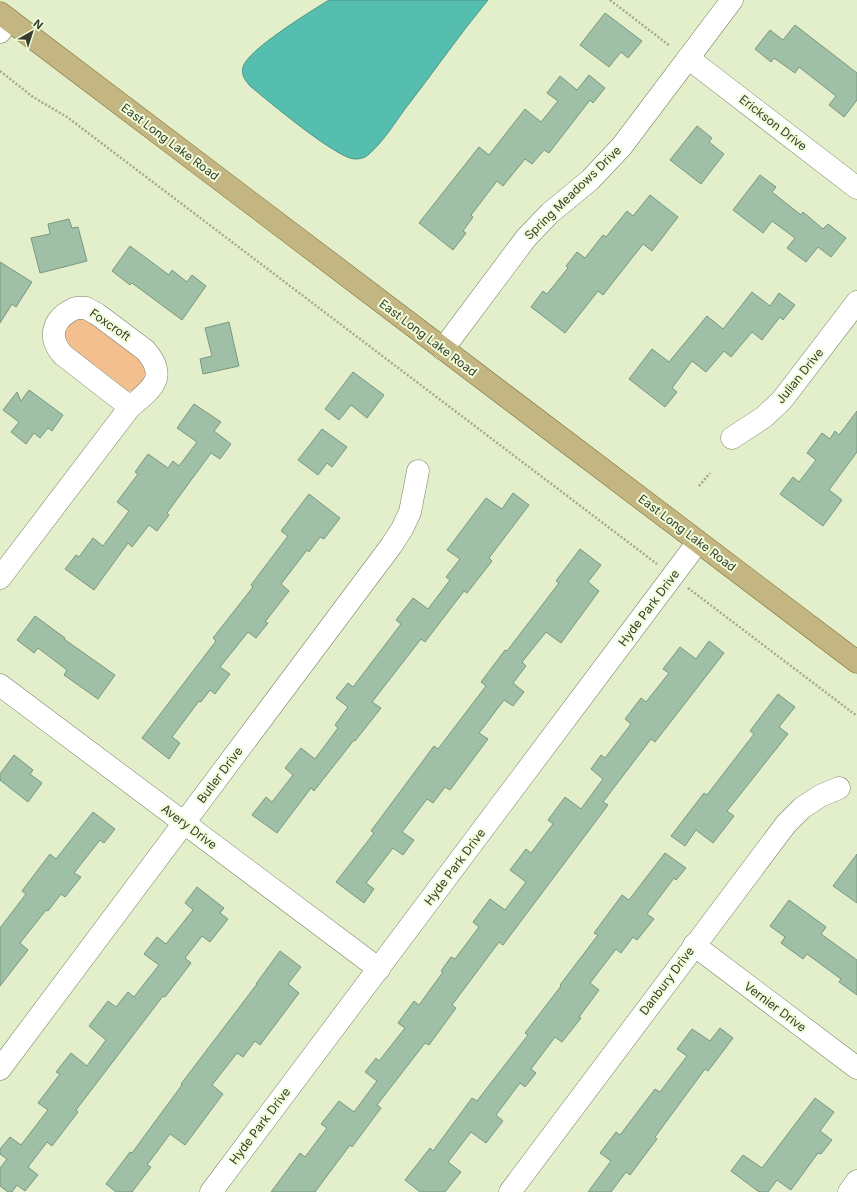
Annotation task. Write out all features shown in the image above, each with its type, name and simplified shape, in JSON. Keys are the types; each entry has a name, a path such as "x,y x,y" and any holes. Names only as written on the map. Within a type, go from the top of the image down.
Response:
{"main road":[{"name":"East Long Lake Road","path":"3,22 443,349 857,662"}],"street":[{"name":"Spring Meadows Drive","path":"443,349 526,238 550,213 590,180 622,146 732,0"},
{"name":"Erickson Drive","path":"688,58 857,188"},
{"name":"Julian Drive","path":"732,438 764,417 782,400 857,302"},
{"name":"Foxcroft","path":"0,578 130,407 153,386 156,377 156,366 145,350 97,314 86,308 76,308 68,312 61,317 56,325 54,340 57,348 63,355 130,407"},
{"name":"Butler Drive","path":"0,1069 391,546 402,529 410,512 418,471"},
{"name":"Hyde Park Drive","path":"211,1192 698,542"},
{"name":"Avery Drive","path":"0,685 379,969"},
{"name":"Danbury Drive","path":"510,1192 786,824 802,808 820,796 839,788"},
{"name":"Vernier Drive","path":"694,946 857,1068"},
{"path":"849,1192 857,1181"}],"path":[{"path":"610,0 670,46"},
{"path":"0,71 33,97 67,117 658,564"},
{"path":"699,486 710,473"},
{"path":"687,586 857,716"}],"shaded area":[{"path":"82,315 143,359 148,376 134,391 124,391 66,347 63,329"}],"water":[{"path":"329,0 488,0 456,40 384,138 374,149 361,158 355,159 346,156 333,150 318,140 250,86 243,75 243,67 247,60 256,51 296,21"}],"building":[{"path":"605,13 642,41 628,58 621,52 609,67 580,45"},
{"path":"795,25 857,73 857,100 844,117 829,105 836,96 799,67 795,73 774,58 771,62 755,49 770,30 783,40"},
{"path":"589,75 605,88 593,103 590,100 549,153 544,150 532,164 525,159 503,186 497,181 471,215 473,217 463,231 466,233 453,250 419,223 479,147 489,155 525,109 541,122 558,101 547,93 560,76 577,90"},
{"path":"697,126 712,138 709,142 724,154 701,184 670,160"},
{"path":"760,175 776,187 772,192 801,215 803,212 823,229 828,224 846,238 831,257 818,247 806,262 787,248 795,238 772,221 763,233 733,210"},
{"path":"650,195 678,217 652,251 643,244 603,295 598,291 565,333 531,307 543,291 547,294 568,268 566,266 577,252 585,258 603,235 606,237 627,211 633,216"},
{"path":"69,219 72,228 78,227 87,261 40,273 31,238 50,234 48,224"},
{"path":"130,246 169,275 172,270 187,282 192,275 206,286 182,320 132,283 130,285 112,271"},
{"path":"0,262 32,282 16,307 12,304 0,323"},
{"path":"752,292 770,306 779,293 795,305 783,320 780,317 762,340 752,332 731,357 724,351 706,372 692,361 672,388 677,392 665,407 629,379 652,349 669,362 707,316 723,329"},
{"path":"229,322 239,366 203,374 200,359 212,356 205,328"},
{"path":"353,372 384,395 367,418 351,405 339,420 325,409"},
{"path":"29,390 63,415 52,431 48,428 40,438 34,433 26,444 11,432 19,422 3,410 17,392 21,401"},
{"path":"194,404 221,422 214,431 231,444 220,459 211,453 167,513 169,515 157,531 149,525 132,547 128,543 94,590 65,569 76,555 79,557 93,538 103,546 129,511 117,502 138,474 135,472 148,454 168,468 173,461 179,466 197,442 177,428"},
{"path":"857,411 857,452 829,490 842,500 823,526 780,494 793,477 799,482 816,460 807,453 822,433 830,439 835,431 839,435"},
{"path":"322,429 347,447 332,467 327,463 318,475 298,460"},
{"path":"513,493 529,505 489,558 492,561 467,593 464,591 425,642 421,639 372,702 381,708 355,741 354,740 314,791 311,788 277,833 252,815 266,797 272,802 293,775 285,768 301,748 315,759 338,728 335,725 348,707 336,698 348,683 353,687 401,624 396,620 413,598 428,609 450,580 446,577 460,559 447,550 486,498 502,509"},
{"path":"309,494 340,518 324,539 320,537 309,552 307,550 281,584 289,591 265,622 268,623 256,638 248,632 220,667 230,674 215,694 210,690 201,702 199,701 172,737 180,743 169,759 142,738 216,641 213,638 253,587 251,585 288,536 281,531"},
{"path":"580,549 601,565 588,582 599,591 561,643 546,632 522,662 526,666 513,683 524,692 513,706 504,700 479,733 488,739 450,790 445,787 433,803 427,799 402,832 414,840 403,855 393,848 366,883 374,889 364,903 336,882 374,833 371,831 434,746 438,749 486,686 481,682 505,650 507,651 559,583 556,581"},
{"path":"35,616 65,638 64,639 115,675 98,699 64,675 67,670 38,648 34,653 17,640"},
{"path":"709,641 724,653 655,742 651,739 603,802 608,805 503,945 499,942 452,1005 456,1008 429,1045 425,1043 377,1105 381,1108 352,1147 350,1145 315,1192 271,1192 300,1153 305,1157 327,1128 321,1124 339,1101 354,1112 377,1081 365,1072 376,1058 379,1061 405,1028 398,1023 414,1001 419,1005 443,972 441,971 451,957 455,959 479,927 473,922 490,899 505,910 526,882 510,870 526,849 531,853 553,824 548,820 565,797 581,809 603,779 591,769 601,755 605,758 631,724 625,719 641,698 646,702 669,673 663,669 680,647 696,659"},
{"path":"778,694 795,707 779,727 788,734 727,811 734,816 713,843 696,830 685,846 671,836 704,793 707,795 754,734 750,731"},
{"path":"14,755 33,770 30,774 42,783 28,802 0,780 0,774"},
{"path":"93,812 115,829 104,843 100,840 74,873 81,877 65,897 61,894 48,911 46,910 20,943 28,950 0,986 0,928 26,894 22,891 50,854 56,859"},
{"path":"665,853 686,868 676,880 674,878 647,914 654,919 637,940 633,937 621,953 616,949 590,983 599,990 579,1017 581,1018 562,1042 555,1037 531,1069 536,1073 525,1087 520,1083 496,1115 503,1121 486,1143 471,1132 448,1162 461,1172 445,1192 420,1192 405,1180 430,1148 433,1151 472,1098 477,1101 528,1035 525,1033 598,935 594,933 622,895 629,900"},
{"path":"857,854 857,903 833,886"},
{"path":"197,887 224,908 220,913 228,919 210,942 202,936 185,958 191,963 165,997 163,996 76,1110 78,1112 52,1146 47,1142 28,1167 38,1175 25,1191 17,1185 12,1192 8,1192 0,1186 0,1168 7,1159 0,1154 0,1149 10,1137 21,1145 48,1110 38,1103 60,1074 56,1072 71,1053 87,1066 106,1040 89,1026 108,1001 116,1007 128,992 134,997 159,965 144,954 157,937 166,944 193,910 185,903"},
{"path":"789,900 826,927 821,934 857,960 857,995 839,982 841,979 807,954 803,959 781,943 785,937 770,926"},
{"path":"280,951 301,967 288,984 299,993 260,1045 255,1041 243,1057 237,1053 212,1085 223,1094 185,1145 170,1134 147,1165 151,1167 132,1192 116,1192 106,1184 130,1152 132,1153 182,1085 181,1084 257,984"},
{"path":"720,1028 733,1038 708,1071 705,1069 655,1137 657,1139 630,1175 626,1172 611,1192 588,1192 611,1161 600,1153 616,1132 620,1135 655,1089 660,1092 687,1056 677,1049 692,1029 710,1041"},
{"path":"815,1098 834,1112 820,1131 832,1140 821,1154 818,1153 791,1190 777,1180 768,1192 759,1192 731,1171 743,1155 762,1168"}]}
